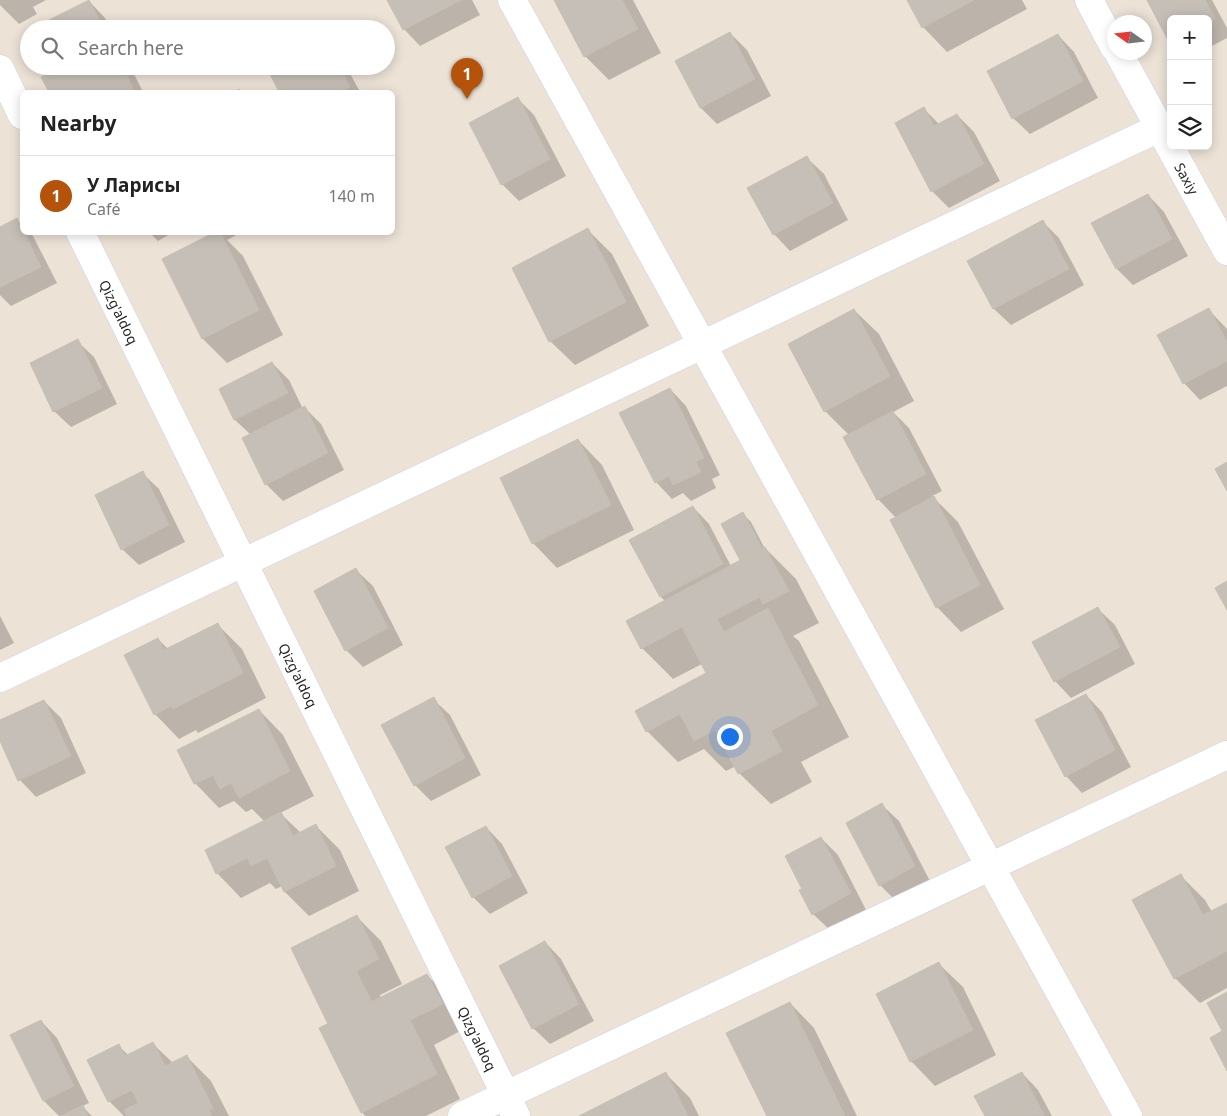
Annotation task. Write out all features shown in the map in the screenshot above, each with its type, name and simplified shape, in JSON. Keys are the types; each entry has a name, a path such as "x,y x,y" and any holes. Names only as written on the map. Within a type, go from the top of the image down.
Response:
{"street":[{"path":"512,0 1128,1116"},
{"path":"1089,0 1107,34"},
{"name":"Saxiy","path":"1122,60 1227,251"},
{"path":"0,70 20,111"},
{"path":"0,678 1159,128"},
{"name":"Qizg'aldoq","path":"81,235 511,1106"},
{"path":"462,1116 511,1106 990,867 1227,755"}],"building":[{"path":"89,0 99,20 49,20"},
{"path":"387,0 461,0 403,30"},
{"path":"554,0 622,0 638,29 584,57"},
{"path":"907,0 974,0 922,28"},
{"path":"1147,0 1205,0 1215,19 1212,21 1212,15 1167,15 1167,38"},
{"path":"730,32 755,79 700,108 675,61"},
{"path":"1058,34 1083,81 1012,119 987,71"},
{"path":"45,75 126,75 134,90 48,90 41,77"},
{"path":"270,75 344,75 350,87 344,90 278,90"},
{"path":"518,97 550,159 501,185 469,123"},
{"path":"924,107 934,126 957,114 984,164 931,192 895,123"},
{"path":"807,156 833,203 773,235 747,188"},
{"path":"1148,194 1172,239 1116,269 1091,223"},
{"path":"17,218 20,225 20,235 25,235 41,267 0,287 0,227"},
{"path":"1043,220 1069,269 993,309 967,261"},
{"path":"588,228 626,302 549,342 512,268"},
{"path":"209,235 222,235 259,310 202,339 162,259"},
{"path":"1209,308 1227,342 1227,361 1183,384 1157,335"},
{"path":"854,309 890,376 824,412 788,344"},
{"path":"78,339 102,388 53,412 30,363"},
{"path":"272,362 288,393 234,420 219,389"},
{"path":"670,388 704,458 696,462 701,472 673,485 669,476 655,483 619,413"},
{"path":"305,406 328,453 265,485 242,438"},
{"path":"893,411 926,474 877,500 843,437"},
{"path":"578,439 611,505 532,544 500,478"},
{"path":"1227,462 1227,491 1215,469"},
{"path":"143,471 169,525 121,550 95,495"},
{"path":"934,496 980,585 936,608 890,520"},
{"path":"693,506 723,564 660,597 629,540"},
{"path":"743,512 762,548 740,560 721,524"},
{"path":"765,547 789,591 763,604 760,597 717,619 724,632 768,608 818,705 771,731 782,751 738,774 715,730 694,741 680,714 646,732 635,711 706,673 682,627 641,649 626,621"},
{"path":"356,568 388,628 345,651 314,591"},
{"path":"1227,581 1227,610 1215,588"},
{"path":"1098,607 1120,647 1054,682 1032,642"},
{"path":"218,623 243,673 173,709 171,706 154,715 124,655 158,638 164,650"},
{"path":"1086,694 1115,750 1065,777 1035,720"},
{"path":"434,697 465,758 414,786 381,725"},
{"path":"44,700 71,756 18,781 0,741 0,720"},
{"path":"259,709 290,771 239,798 231,783 220,789 213,775 194,784 177,750"},
{"path":"882,803 915,866 879,886 846,823"},
{"path":"281,812 293,836 316,824 336,866 284,892 267,858 251,866 247,858 216,874 205,850"},
{"path":"486,826 512,876 472,898 445,847"},
{"path":"821,837 851,893 812,915 799,890 802,889 785,856"},
{"path":"1181,874 1203,915 1227,903 1227,951 1174,979 1132,900"},
{"path":"357,915 379,959 356,971 372,1002 328,1024 291,948"},
{"path":"545,941 579,1004 532,1029 499,966"},
{"path":"939,962 973,1030 910,1062 876,994"},
{"path":"427,974 443,1004 410,1020 437,1074 361,1113 319,1028"},
{"path":"1227,992 1227,1071 1210,1038 1222,1031 1207,1003"},
{"path":"790,1002 845,1116 767,1116 726,1033"},
{"path":"41,1020 74,1086 43,1101 10,1035"},
{"path":"153,1042 165,1066 187,1055 213,1108 209,1110 212,1116 127,1116 124,1110 138,1103 132,1090 108,1102 87,1060 119,1044 125,1056"},
{"path":"666,1072 688,1116 579,1116"},
{"path":"1022,1072 1044,1115 985,1116 974,1096"},
{"path":"83,1105 88,1116 60,1116"}],"place":[{"name":"У Ларисы","path":"467,99"}]}
